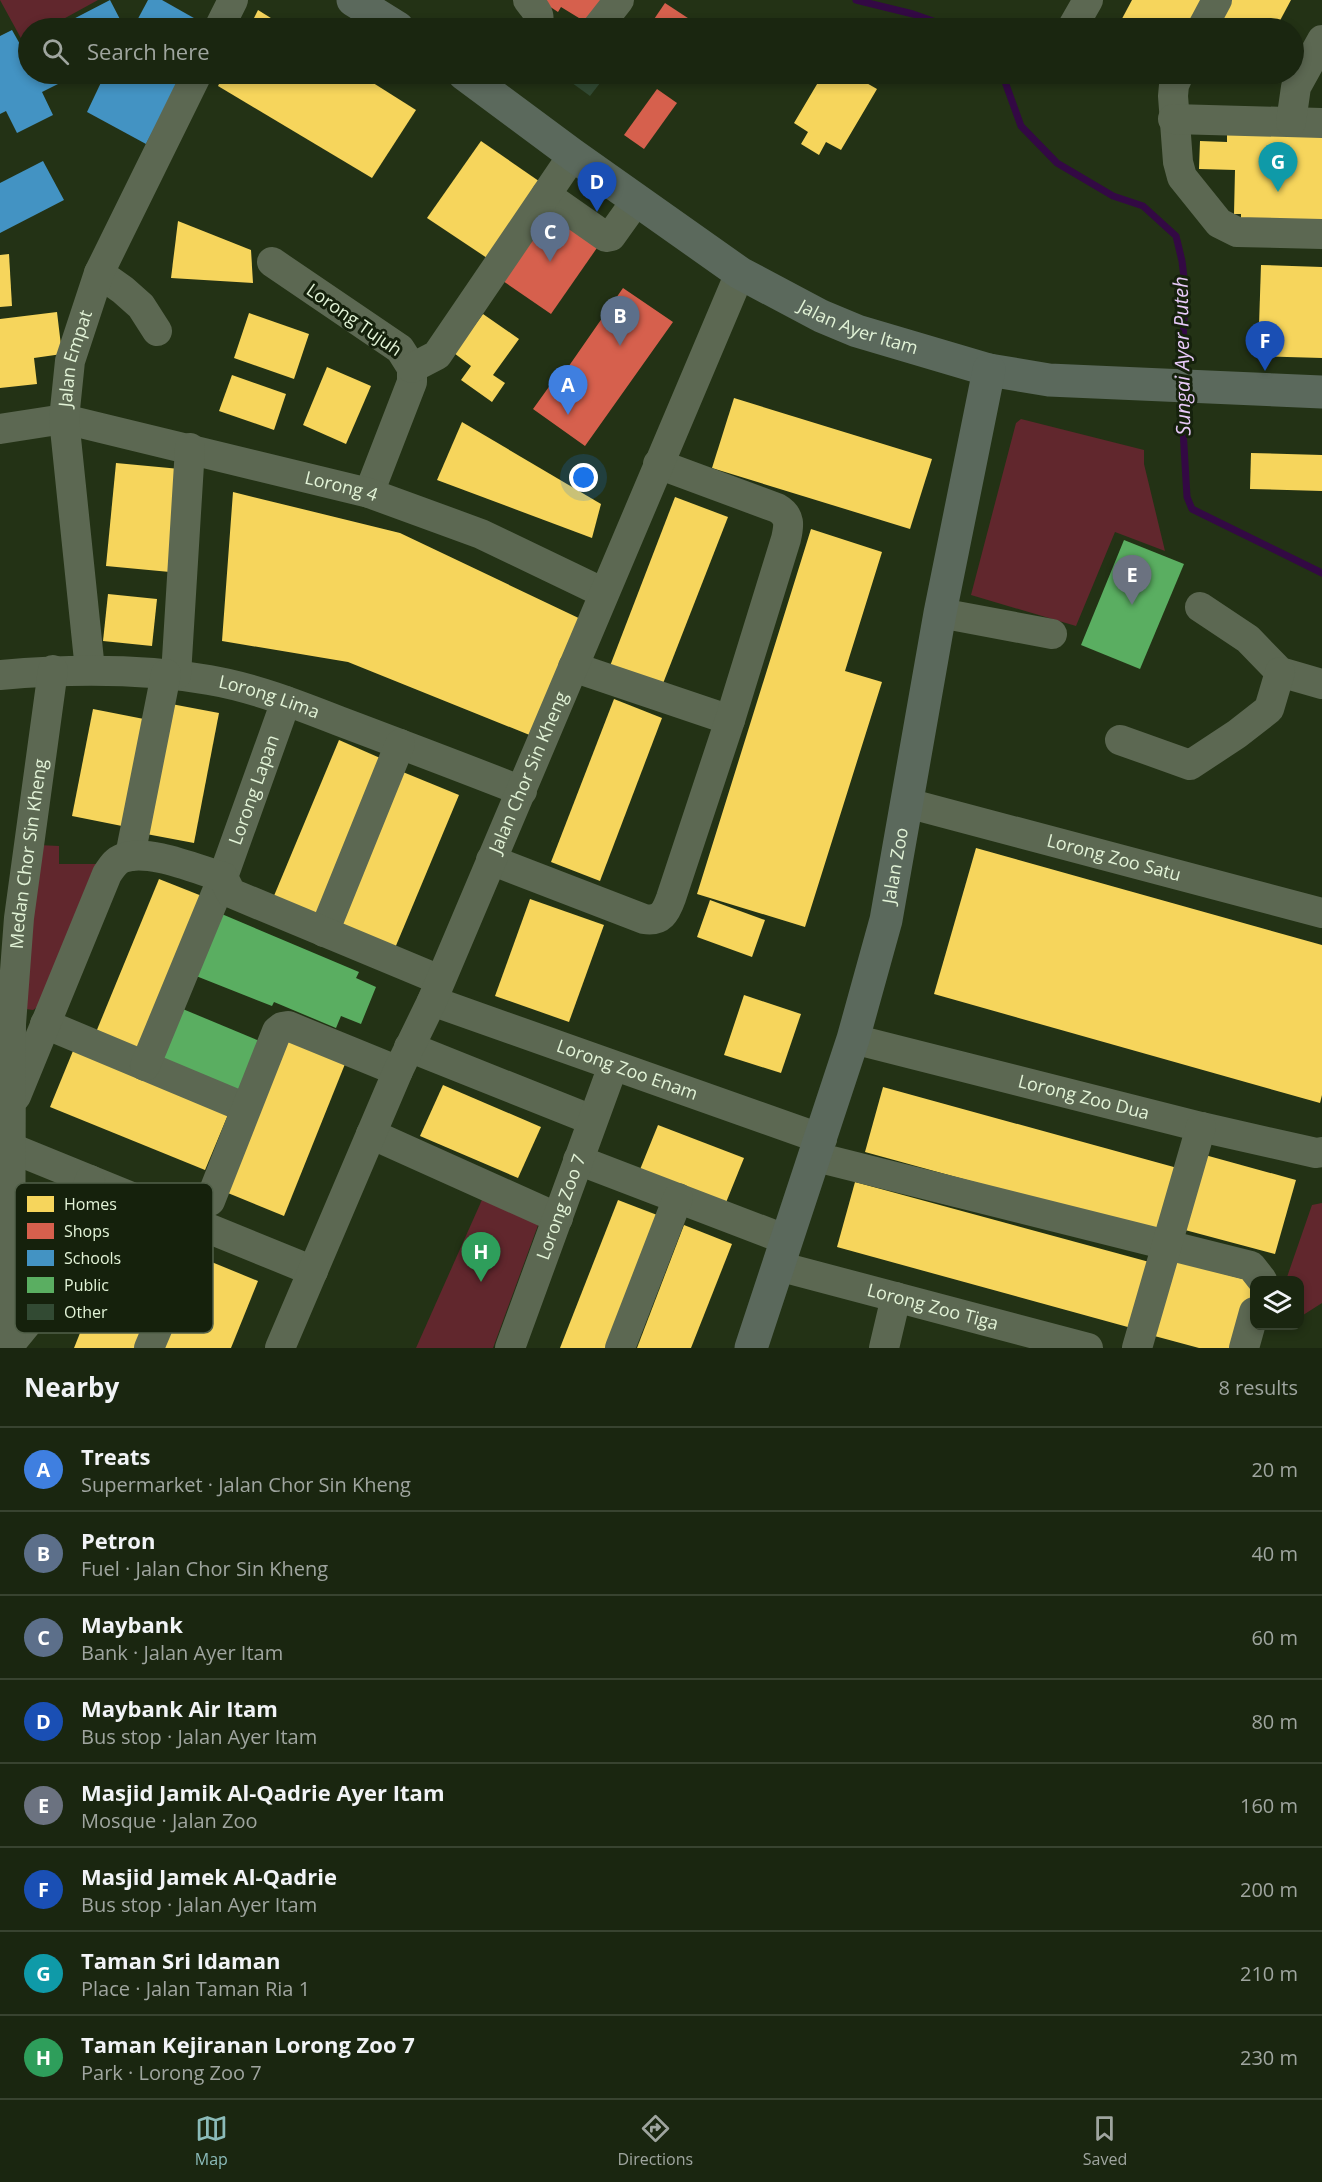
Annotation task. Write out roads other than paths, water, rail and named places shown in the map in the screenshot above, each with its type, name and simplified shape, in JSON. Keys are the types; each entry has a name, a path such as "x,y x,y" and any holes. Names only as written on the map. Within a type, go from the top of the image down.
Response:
{"main road":[{"path":"353,0 382,18"},
{"name":"Jalan Ayer Itam","path":"489,84 573,155 740,273 821,316 856,331 989,370 1049,380 1322,392"},
{"name":"Jalan Zoo","path":"752,1348 819,1148 853,1039 886,920 940,614 989,370"}],"street":[{"path":"224,18 233,0"},
{"path":"528,0 539,13 540,18"},
{"path":"605,18 619,0"},
{"path":"1078,18 1088,0"},
{"path":"1207,18 1217,0"},
{"path":"1304,75 1322,40"},
{"name":"Jalan Empat","path":"90,670 64,419 70,361 99,273 192,84"},
{"path":"1175,84 1173,91 1173,119 1182,177 1219,223 1237,232 1322,234"},
{"path":"1291,122 1295,92 1299,84"},
{"path":"1173,119 1322,123"},
{"path":"412,368 437,355 573,155"},
{"path":"546,195 606,237 611,236 636,201"},
{"name":"Lorong Tujuh","path":"272,262 400,349 412,368 412,382 369,493"},
{"path":"99,273 141,306 157,331"},
{"name":"Jalan Chor Sin Kheng","path":"280,1348 371,1134 436,991 522,791 740,273"},
{"path":"0,429 64,419"},
{"name":"Lorong 4","path":"64,419 369,493 481,534 604,593"},
{"path":"190,448 171,675 130,856 163,858 223,878"},
{"path":"491,860 644,919 658,918 664,914 672,898 730,720 789,523 783,511 777,508 658,464"},
{"path":"1200,607 1248,639 1280,672 1322,684"},
{"path":"940,614 1052,634"},
{"path":"573,667 730,720"},
{"name":"Lorong Lima","path":"0,675 53,670 90,670 212,680 286,701 522,791"},
{"name":"Medan Chor Sin Kheng","path":"7,1345 10,1024 19,918 13,866 53,670"},
{"path":"1119,740 1190,765 1238,734 1269,709 1280,672"},
{"name":"Lorong Lapan","path":"145,1066 223,878 286,701"},
{"path":"324,932 400,744"},
{"name":"Lorong Zoo Satu","path":"907,803 1322,913"},
{"name":"Medan Chor Sin Kheng","path":"8,1132 45,1024 107,874 114,864 130,856"},
{"name":"Lorong Zoo Enam","path":"223,878 231,893 324,932 436,991 613,1066 819,1148 1251,1266 1258,1276"},
{"path":"45,1024 246,1108"},
{"path":"213,1193 277,1031 282,1027 288,1026 404,1059 592,1120"},
{"name":"Lorong Zoo Dua","path":"853,1039 1201,1127 1319,1153"},
{"name":"Lorong Zoo 7","path":"510,1348 613,1066"},
{"path":"1137,1348 1201,1127"},
{"path":"8,1132 90,1180 100,1183"},
{"path":"371,1134 558,1218"},
{"name":"Lorong Zoo Tiga","path":"578,1160 678,1198 782,1253 897,1297 1088,1348"},
{"path":"620,1348 678,1198"},
{"path":"213,1217 313,1271"},
{"path":"884,1348 897,1297"},
{"path":"1244,1348 1250,1326"},
{"path":"7,1345 18,1333"},
{"path":"149,1348 155,1333"}],"waterway":[{"name":"Sungai Ayer Puteh","path":"856,0 924,18"},
{"name":"Sungai Ayer Puteh","path":"1006,84 1021,126 1057,163 1113,196 1143,206 1176,236 1185,286 1182,378"},
{"name":"Sungai Ayer Puteh","path":"1181,395 1187,497 1192,509 1322,573"}],"place":[{"name":"Taman Sri Idaman","path":"1278,192"},
{"name":"Maybank Air Itam","path":"597,212"},
{"name":"Maybank","path":"550,262"},
{"name":"Petron","path":"620,346"},
{"name":"Masjid Jamek Al-Qadrie","path":"1265,371"},
{"name":"Treats","path":"568,415"},
{"name":"Masjid Jamik Al-Qadrie Ayer Itam","path":"1132,605"},
{"name":"Taman Kejiranan Lorong Zoo 7","path":"481,1282"}]}
